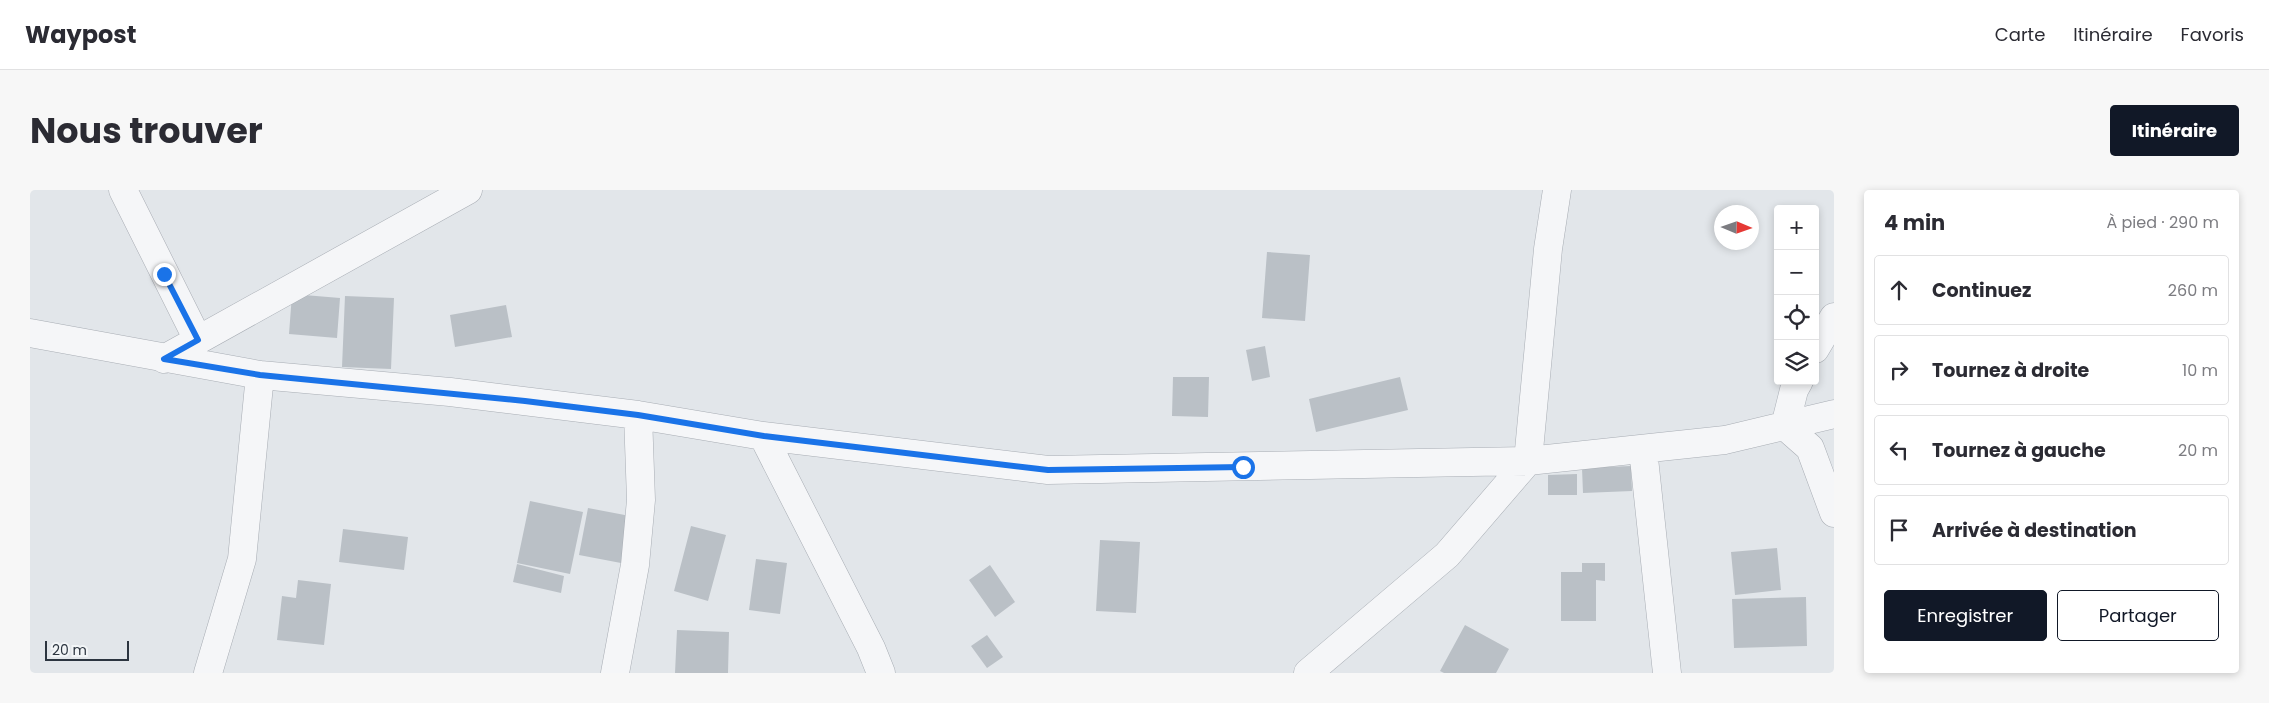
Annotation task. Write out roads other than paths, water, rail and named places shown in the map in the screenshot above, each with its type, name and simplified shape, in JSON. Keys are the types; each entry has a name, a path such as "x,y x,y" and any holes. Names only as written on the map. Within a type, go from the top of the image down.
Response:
{"street":[{"path":"122,190 198,340"},
{"path":"164,359 468,190"},
{"path":"1308,673 1447,555 1528,461 1548,249 1557,190"},
{"path":"1819,342 1834,317"},
{"path":"30,333 164,359 260,375 450,392 638,415 764,436 1048,470 1528,461 1724,440 1834,414"},
{"path":"208,673 242,559 260,375"},
{"path":"1785,426 1797,385"},
{"path":"615,673 635,565 640,519 638,415"},
{"path":"1785,426 1810,448 1834,513"},
{"path":"764,436 871,648 881,673"},
{"path":"1643,448 1668,673"}]}
